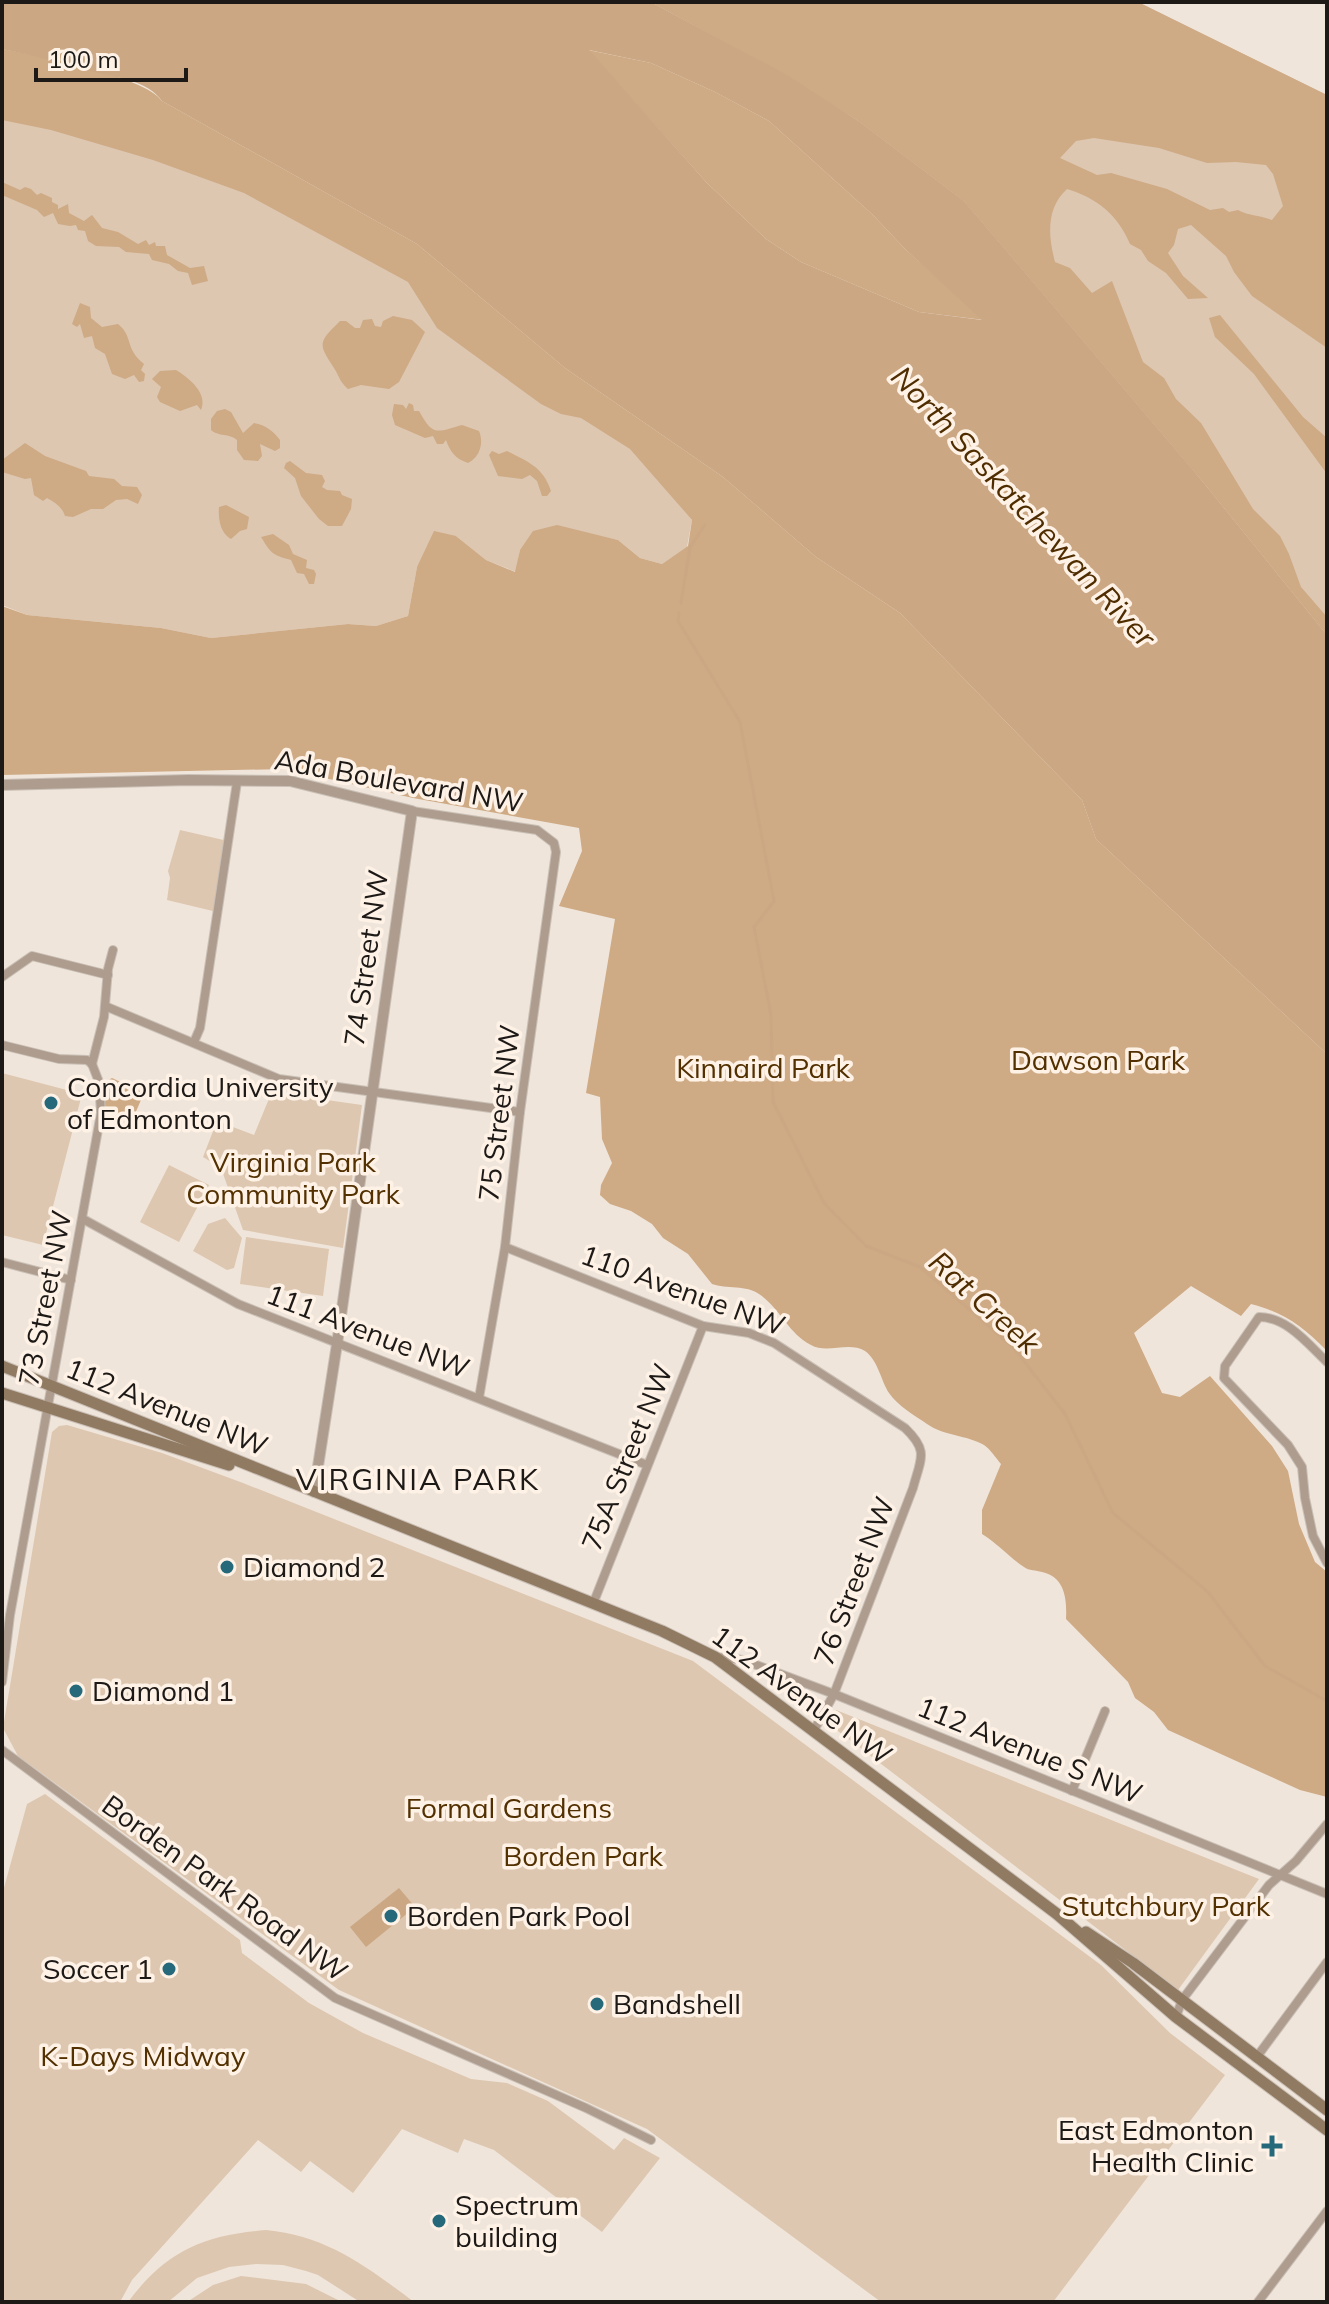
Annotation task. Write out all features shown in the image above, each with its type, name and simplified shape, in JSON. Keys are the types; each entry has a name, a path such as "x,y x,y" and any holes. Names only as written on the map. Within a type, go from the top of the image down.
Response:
{"main road":[{"name":"112 Avenue NW","path":"2,1366 689,1643 715,1657 1057,1914 1176,2017 1327,2130"},
{"name":"112 Avenue NW","path":"2,1393 314,1492"},
{"name":"112 Avenue NW","path":"1057,1914 1104,1943 1327,2110"}],"street":[{"name":"Ada Boulevard NW","path":"2,785 188,780 290,781 412,811 522,827 546,835"},
{"path":"194,1042 200,1028 237,782"},
{"name":"74 Street NW","path":"314,1492 412,811"},
{"name":"75 Street NW","path":"479,1398 505,1247 520,1112 556,852 554,843 546,835"},
{"path":"2,1045 59,1059 87,1060 92,1064 113,950"},
{"path":"2,977 32,956 108,975"},
{"path":"105,1006 279,1079 520,1112"},
{"name":"73 Street NW","path":"2,1682 10,1615 101,1113 99,1082 92,1064"},
{"name":"111 Avenue NW","path":"83,1219 238,1304 647,1465"},
{"name":"110 Avenue NW","path":"505,1247 703,1326 749,1333 774,1343 905,1428 919,1442"},
{"path":"2,1262 71,1280"},
{"path":"1327,1362 1285,1324 1272,1317 1259,1317 1225,1366 1224,1378 1288,1445 1302,1467 1313,1536 1327,1563"},
{"name":"75A Street NW","path":"593,1604 703,1326"},
{"name":"76 Street NW","path":"813,1732 834,1694 913,1488 921,1459 919,1442"},
{"name":"112 Avenue S NW","path":"715,1657 743,1660 834,1694 1327,1894"},
{"path":"1072,1791 1105,1711"},
{"name":"Borden Park Road NW","path":"2,1750 335,1998 586,2108 651,2140"},
{"path":"1176,2017 1182,2000 1269,1885 1327,1824"},
{"path":"1256,2058 1327,1962"},
{"path":"1258,2302 1327,2211"}],"green space":[{"path":"651,2 1138,2 1327,95 1327,635 1199,477 857,120 732,44"},
{"path":"651,2 1138,2 1327,95 1327,348 1252,296 1226,256 1191,225 1178,229 1174,245 1168,253 1183,276 1208,298 1188,299 1166,273 1130,244 1113,216 1078,193 1067,189 1060,197 1052,214 1050,232 1055,262 1070,268 1092,293 1112,281 1143,362 1164,378 1176,399 1201,423 1253,509 1280,536 1301,587 1327,617 1327,635 1199,477 964,201 857,120 787,76","holes":["1094,138 1159,148 1207,163 1266,165 1273,174 1283,206 1272,220 1238,210 1210,210 1167,189 1111,173 1097,175 1060,158 1076,141"]},
{"path":"2,49 113,76 152,92 162,102 564,368 692,520 687,547 662,564 640,558 618,540 595,535 520,550 516,572 486,560 456,536 417,567 408,616 376,626 348,624 211,638 161,628 27,615 2,605"},
{"path":"2,49 88,68 134,83 417,244 565,368 723,477 816,557 900,613 1082,800 1096,839 1327,1054 1327,1351 1283,1316 1251,1304 1241,1316 1191,1286 1134,1333 1162,1393 1180,1397 1210,1376 1272,1446 1288,1471 1299,1524 1315,1562 1327,1572 1327,1797 1300,1790 1168,1730 1154,1712 1135,1698 1128,1682 1066,1619 1065,1597 1056,1579 1026,1568 982,1534 982,1510 1001,1464 986,1447 934,1428 902,1406 889,1393 873,1360 865,1351 852,1347 811,1345 796,1334 759,1294 749,1289 712,1284 688,1254 663,1238 652,1224 631,1211 610,1204 600,1195 601,1185 612,1163 602,1139 600,1097 586,1093 615,919 559,906 582,851 579,828 413,798 285,769 2,775 2,606 27,615 161,628 211,638 348,624 376,626 408,616 417,567 434,531 456,536 486,560 515,572 520,550 533,531 557,525 618,540 640,558 662,564 688,546 692,520 630,449 581,418 561,414 541,404 437,328 408,282 244,193 153,160 51,130 2,120"},
{"path":"588,50 651,63 769,121 984,320 919,312 801,262 766,239 707,183"},
{"path":"2,182 52,198 58,209 68,204 69,213 84,221 92,215 102,228 118,232 138,244 146,240 149,245 155,242 156,246 165,246 167,255 190,268 204,266 208,281 192,285 188,273 152,260 149,254 126,252 119,247 96,246 76,225 58,224 53,213 44,217 37,210 2,195"},
{"path":"80,303 90,307 91,318 102,327 118,324 123,329 134,353 144,364 141,370 145,374 144,381 139,382 134,375 125,379 112,374 105,354 95,348 92,336 84,338 80,324 77,327 72,324"},
{"path":"1220,315 1303,417 1327,438 1327,474 1254,374 1215,337 1209,318"},
{"path":"393,316 412,320 425,332 399,382 389,389 361,385 348,389 325,353 324,339 340,321 360,328 363,320 372,319 375,326 381,327 383,321"},
{"path":"176,370 200,392 201,410 197,405 180,411 160,402 157,397 161,387 152,379 160,371"},
{"path":"409,403 432,429 441,431 462,425 479,431 481,445 475,457 468,463 454,454 446,440 443,444 437,444 433,436 425,438 395,425 392,415 394,404 403,405 406,409"},
{"path":"225,409 231,412 243,433 254,423 262,425 280,440 280,448 275,451 260,444 262,456 258,461 244,460 237,450 237,440 211,430 211,419 217,411"},
{"path":"25,443 45,456 86,471 89,476 114,479 122,486 137,487 142,495 138,504 127,499 116,500 103,509 91,509 73,517 65,516 53,502 47,498 43,501 34,495 31,478 2,472 2,460"},
{"path":"492,451 499,454 507,451 533,465 551,491 547,496 542,496 537,481 530,475 522,479 498,476 489,455"},
{"path":"290,461 306,473 322,475 325,481 322,487 340,491 352,499 351,509 342,526 328,526 319,519 301,496 295,478 284,468"},
{"path":"226,505 249,517 247,529 231,539 224,533 219,520 219,507"},
{"path":"273,534 289,545 293,554 307,560 306,568 314,570 316,574 314,584 309,584 304,574 297,573 291,560 270,550 261,537"},
{"path":"180,830 228,841 217,912 167,900 168,871"},
{"path":"2,1073 82,1094 43,1245 2,1235"},
{"path":"112,1078 144,1093 134,1116 103,1123 107,1081"},
{"name":"Virginia Park Community Park","path":"273,1089 284,1094 362,1105 343,1248 243,1230 221,1168 203,1157 217,1121 254,1135"},
{"path":"169,1165 209,1185 179,1242 140,1222"},
{"path":"225,1218 242,1238 234,1268 227,1270 193,1251 208,1224"},
{"path":"246,1237 329,1249 323,1296 240,1284"},
{"name":"Borden Park","path":"67,1425 162,1453 243,1483 693,1661 1101,1965 1170,2033 1225,2075 1053,2302 881,2302 647,2129 339,1990 18,1756 3,1728 52,1432 59,1426"},
{"name":"Stutchbury Park","path":"836,1710 1259,1879 1178,1990 830,1725"},
{"name":"K-Days Midway","path":"45,1794 240,1940 242,1953 309,2003 363,2033 471,2079 507,2083 548,2101 614,2150 624,2138 660,2158 602,2232 494,2150 464,2139 458,2153 402,2129 353,2193 310,2161 301,2172 258,2140 132,2280 120,2302 2,2302 2,1895 27,1804"},
{"path":"266,2230 288,2233 327,2246 362,2265 414,2302 360,2302 318,2275 283,2265 256,2264 229,2267 197,2278 168,2302 128,2302 157,2270 188,2249 223,2236"},
{"path":"241,2276 306,2284 342,2302 187,2302 213,2285"}],"water":[{"name":"North Saskatchewan River","path":"2,2 651,2 787,75 857,120 964,201 1199,477 1327,635 1327,1054 1096,839 1082,800 900,613 816,557 723,477 565,368 417,244 162,101 140,84 2,49","holes":["589,50 651,63 769,121 982,320 919,312 801,262 766,239 707,183"]},
{"path":"399,1888 415,1907 366,1947 350,1927"}],"waterway":[{"name":"Rat Creek","path":"681,603 690,547 705,525"},
{"name":"Rat Creek","path":"679,613 678,621 740,722 774,901 754,927 771,1015 773,1102 824,1203 866,1246 920,1267 1013,1347 1065,1414 1113,1513 1207,1591 1265,1666 1327,1701"}],"place":[{"name":"Concordia University of Edmonton","path":"51,1103"},
{"name":"Diamond 2","path":"227,1567"},
{"name":"Diamond 1","path":"76,1691"},
{"name":"Borden Park Pool","path":"391,1916"},
{"name":"Soccer 1","path":"169,1969"},
{"name":"Bandshell","path":"597,2004"},
{"name":"East Edmonton Health Clinic","path":"1272,2146"},
{"name":"Spectrum building","path":"439,2221"}],"district":[{"name":"VIRGINIA PARK","path":"418,1480"}],"park label":[{"name":"Dawson Park","path":"1098,1060"},
{"name":"Kinnaird Park","path":"763,1068"},
{"name":"Formal Gardens","path":"509,1808"}]}
